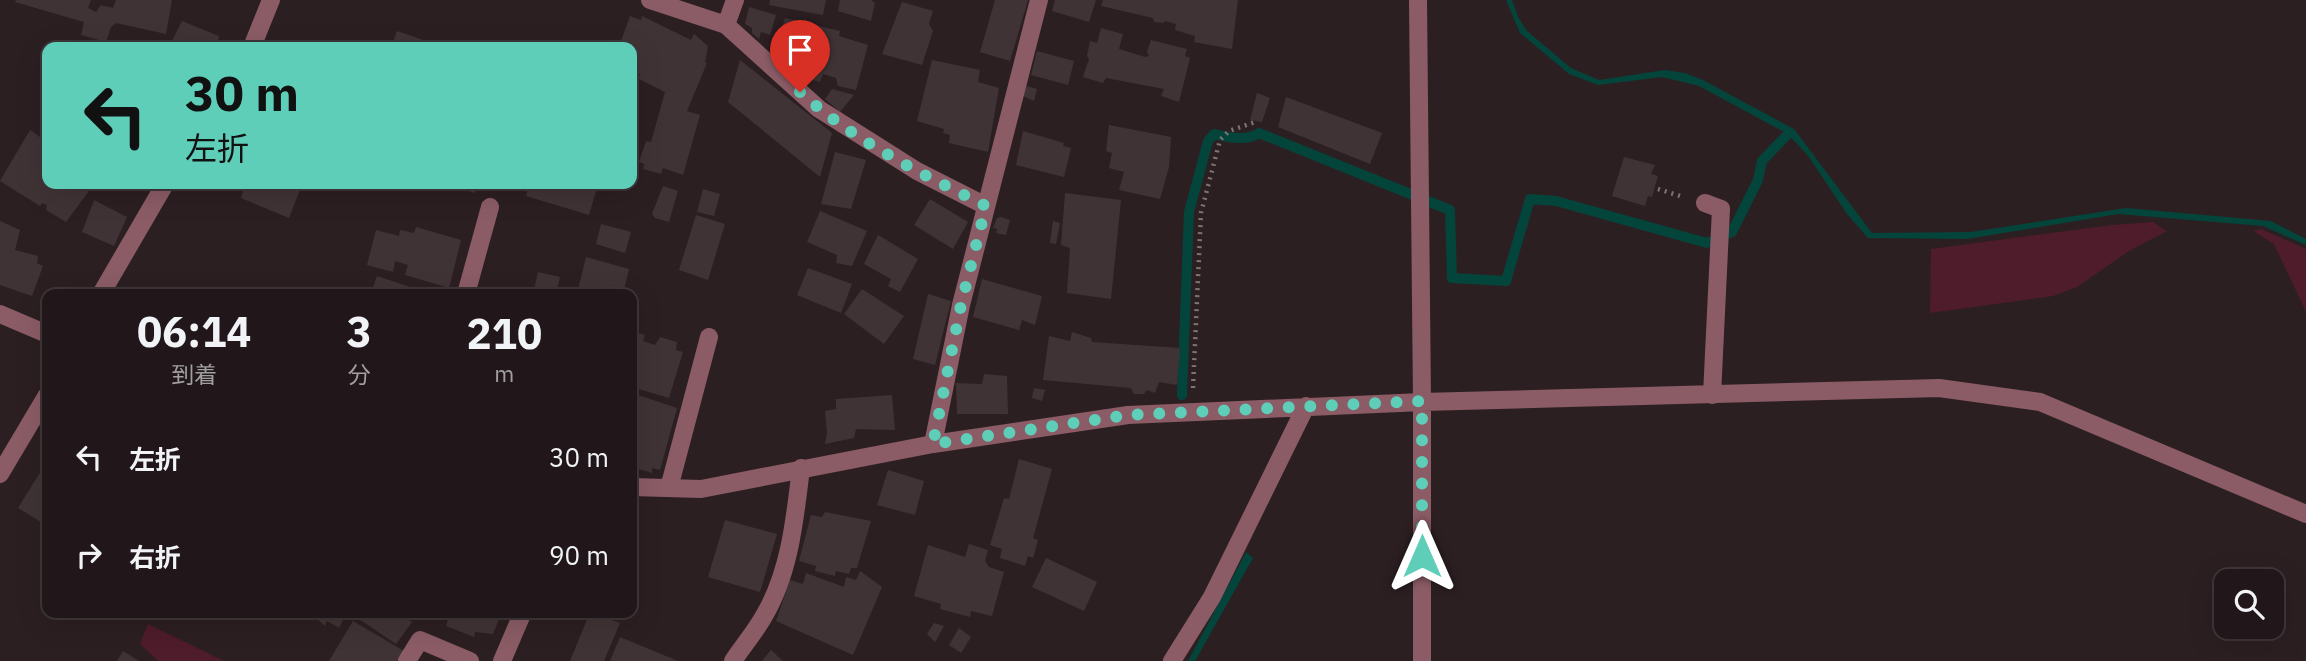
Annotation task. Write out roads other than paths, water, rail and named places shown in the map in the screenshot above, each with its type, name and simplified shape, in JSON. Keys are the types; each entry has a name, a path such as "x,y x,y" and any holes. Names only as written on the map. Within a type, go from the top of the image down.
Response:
{"street":[{"path":"254,42 271,0"},
{"path":"650,0 726,25 819,109 917,172 986,206"},
{"path":"726,25 736,0"},
{"path":"933,444 961,305 1040,0"},
{"path":"1418,0 1422,661"},
{"path":"104,289 162,189"},
{"path":"1705,203 1721,209 1712,394"},
{"path":"467,289 490,207"},
{"path":"0,314 42,332"},
{"path":"669,488 709,337"},
{"path":"637,487 701,489 933,444 1128,415 1422,401 1939,388 2040,402 2306,514"},
{"path":"0,474 42,403"},
{"path":"1172,661 1212,597 1306,406"},
{"path":"733,661 765,615 781,576 793,533 801,468"},
{"path":"502,661 520,618"},
{"path":"407,661 420,640 470,661"}],"waterway":[{"path":"1182,395 1189,212 1208,141 1214,134 1242,138 1259,133 1450,210 1452,278 1506,281 1530,199 1556,201 1707,243 1732,232 1758,180 1762,161 1788,134"}]}
